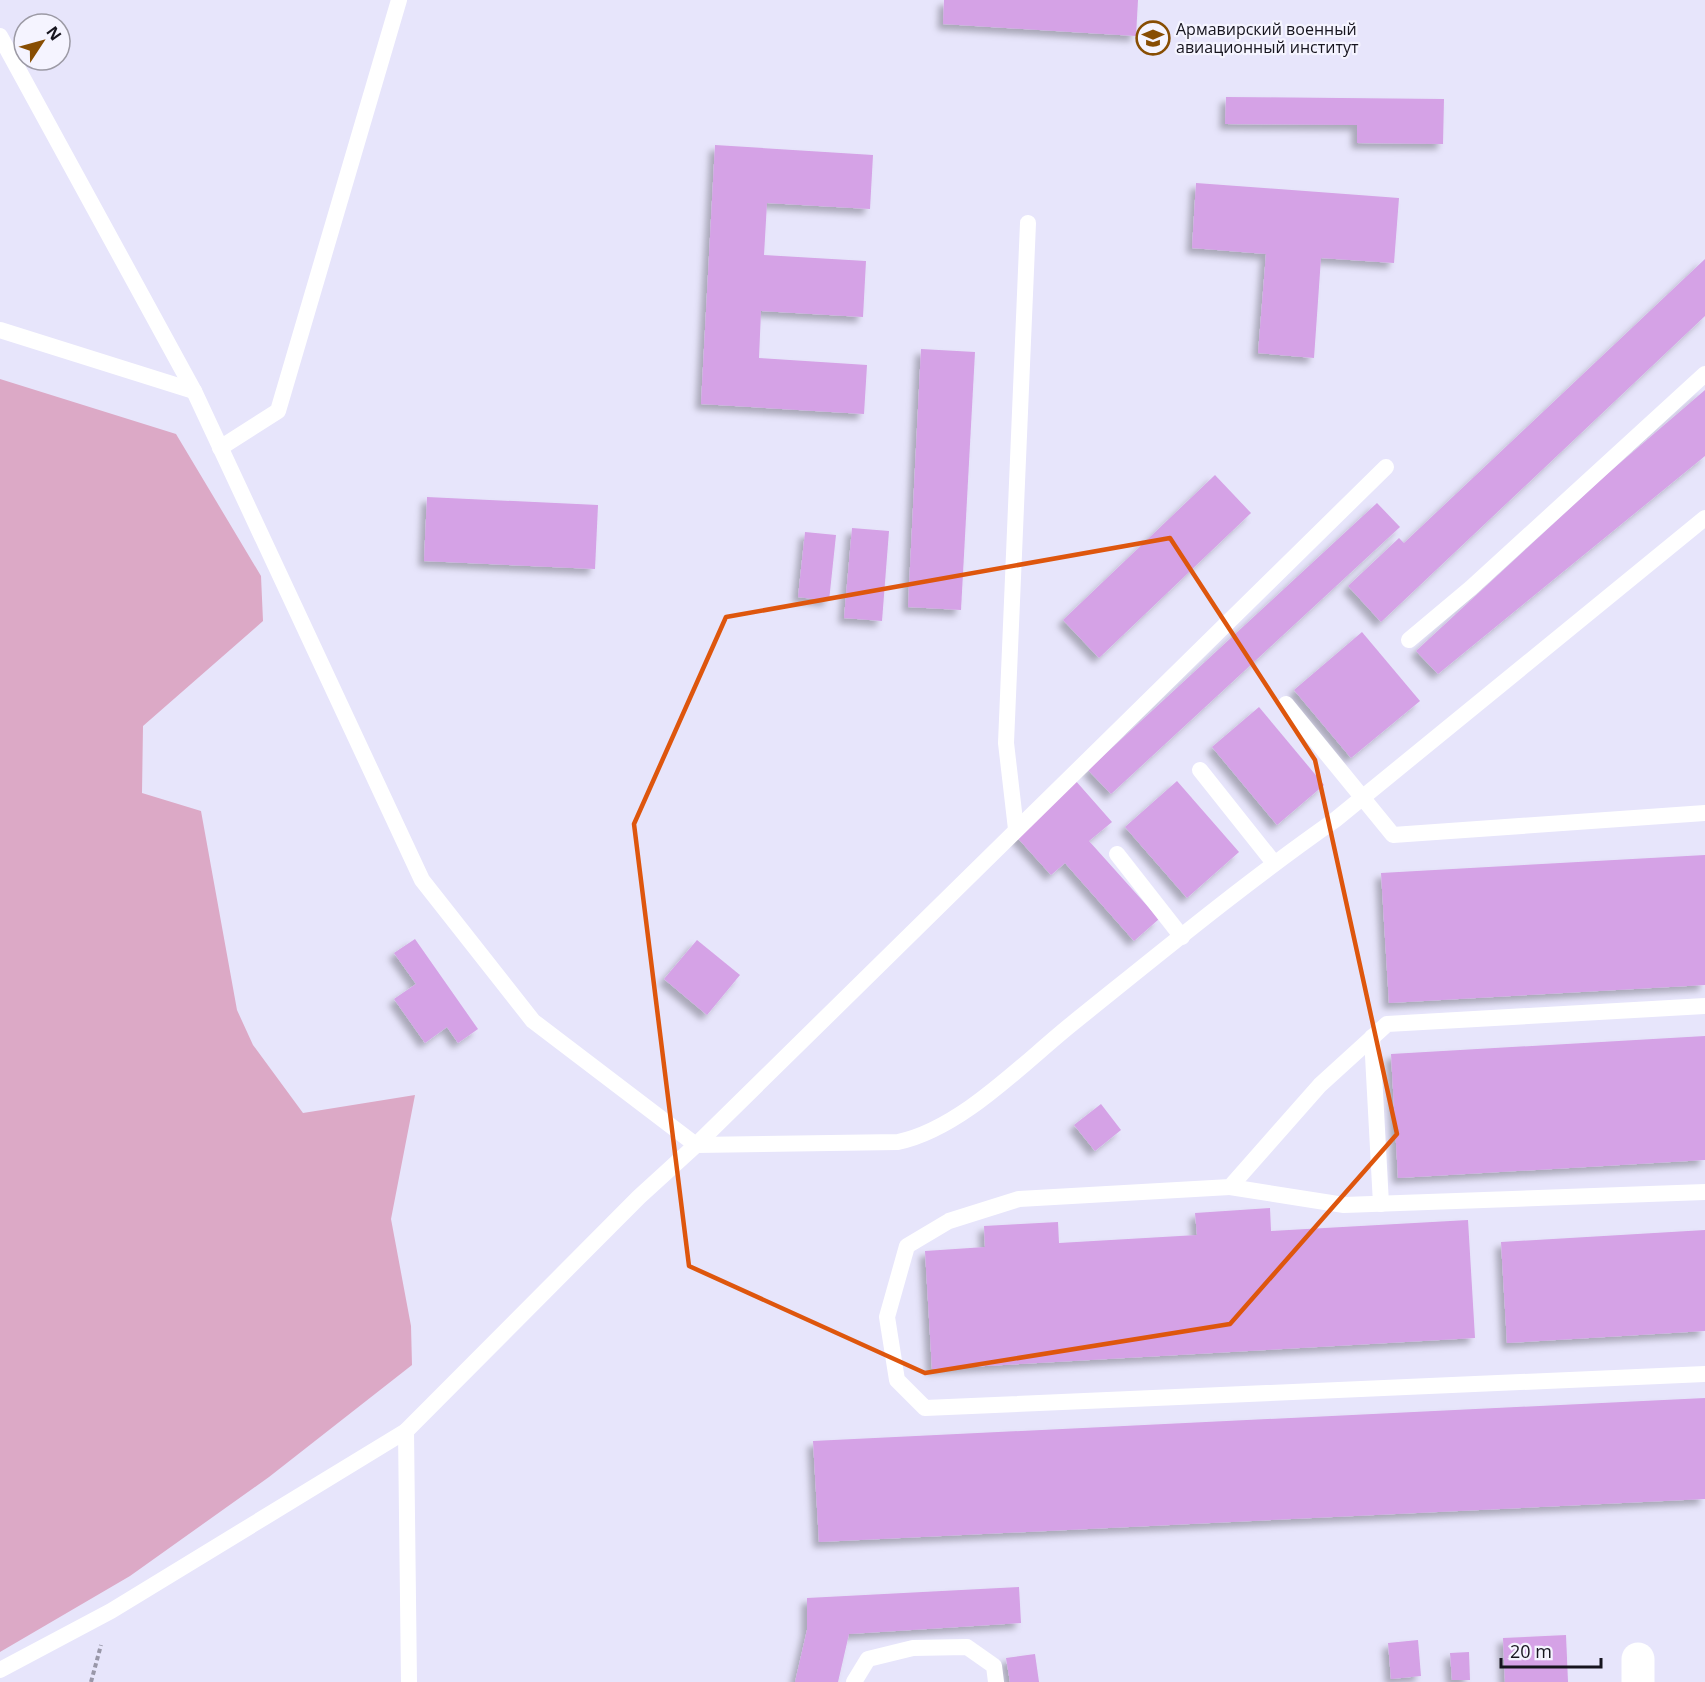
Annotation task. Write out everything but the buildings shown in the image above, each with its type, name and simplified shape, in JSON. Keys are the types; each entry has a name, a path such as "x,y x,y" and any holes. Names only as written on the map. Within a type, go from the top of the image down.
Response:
{"lane":[{"path":"220,448 278,411 399,0"},
{"path":"0,36 194,391 422,880 533,1021 696,1145 898,1142 919,1137 984,1097 1274,863 1364,796 1705,518"},
{"path":"1016,829 1006,743 1028,223"},
{"path":"0,330 194,391"},
{"path":"1409,640 1471,588 1705,374"},
{"path":"0,1670 111,1611 406,1431 639,1197 696,1145 1386,467"},
{"path":"1286,704 1364,796 1393,835 1705,813"},
{"path":"1200,770 1274,863"},
{"path":"1117,854 1182,937"},
{"path":"1230,1187 1320,1085 1387,1023 1705,1006"},
{"path":"1372,1038 1382,1204"},
{"path":"1705,1192 1344,1205 1230,1187 1019,1199 949,1221 907,1246 887,1317 897,1380 925,1408 1705,1374"},
{"path":"406,1431 409,1682"},
{"path":"854,1682 868,1659 913,1648 967,1647 994,1666 996,1682"}],"highlighted area":[{"path":"1170,538 1315,760 1397,1134 1230,1324 925,1373 689,1266 634,824 726,617"}],"shaded area":[{"path":"0,379 176,434 261,576 263,621 143,726 142,793 201,811 237,1010 253,1045 303,1113 415,1095 391,1219 411,1326 412,1365 269,1477 130,1576 0,1652"}],"place":[{"name":"Армавирский военный авиационный институт","path":"1153,38"}]}
